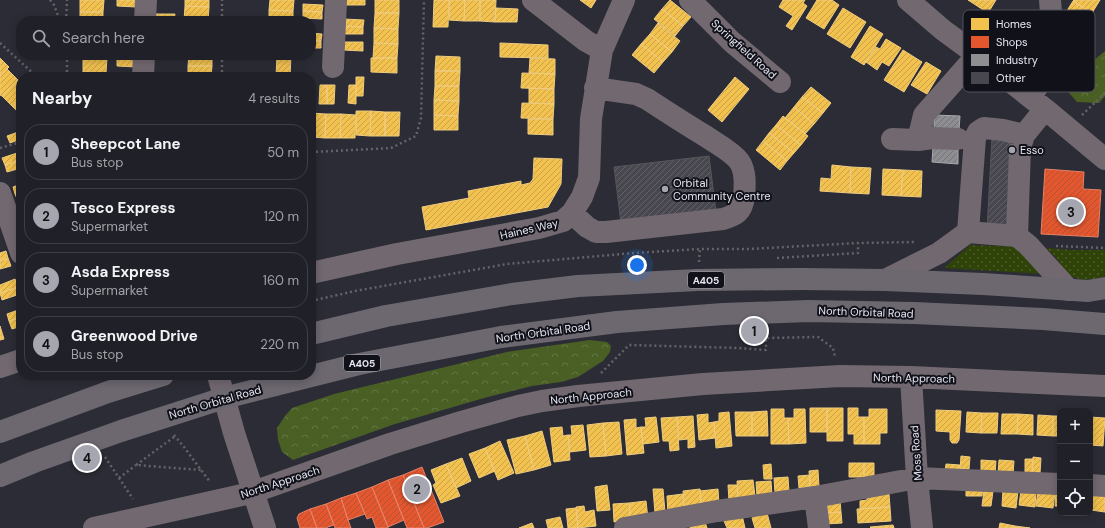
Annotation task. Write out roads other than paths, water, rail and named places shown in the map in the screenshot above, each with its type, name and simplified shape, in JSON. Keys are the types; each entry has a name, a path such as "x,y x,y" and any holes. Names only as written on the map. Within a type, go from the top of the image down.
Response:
{"highway":[{"name":"A405","path":"316,333 394,315 512,294 578,286 697,280 801,279 885,280 983,284 1088,291 1105,288"},
{"name":"North Orbital Road","path":"316,375 359,364 501,337 617,322 723,314 810,311 1043,319 1105,324"},
{"path":"0,432 108,392 147,380"},
{"name":"North Orbital Road","path":"0,476 34,462 121,431 224,398 295,380"}],"street":[{"path":"145,16 146,0"},
{"path":"333,67 336,0"},
{"path":"533,0 586,41 602,50"},
{"name":"Haines Way","path":"316,272 397,254 539,228 563,221 572,213 582,197 589,178 591,119 602,50 624,0"},
{"name":"Springfield Road","path":"690,0 732,42 780,82"},
{"path":"908,0 943,30 963,45"},
{"path":"1050,0 1051,10"},
{"path":"143,72 144,60"},
{"path":"918,140 924,114 963,71"},
{"path":"572,213 587,227 596,232 606,232 723,219 739,212 743,201 745,180 743,172 739,162 727,151 642,96 595,88"},
{"path":"1024,92 1105,159"},
{"path":"1017,236 1020,148 1024,135 1043,92"},
{"path":"968,232 975,138 978,132 984,128 1003,130 1024,135"},
{"path":"892,139 958,139"},
{"path":"0,194 16,239"},
{"path":"885,280 939,254 968,232 1017,236 1028,245 1069,290"},
{"path":"0,367 16,362"},
{"name":"North Approach","path":"94,528 253,492 390,444 461,422 542,401 578,396 704,384 840,376 911,377 1105,386"},
{"name":"Moss Road","path":"911,377 917,478 922,528"},
{"path":"219,380 234,433 265,528"},
{"path":"625,528 717,511 815,497 917,478 1057,484"},
{"path":"1093,485 1105,486"},
{"path":"815,497 819,528"}],"place":[{"name":"Esso","path":"1012,150"},
{"name":"Orbital Community Centre","path":"665,189"},
{"name":"Asda Express","path":"1071,212"},
{"name":"Sheepcot Lane","path":"754,331"},
{"name":"Greenwood Drive","path":"87,458"},
{"name":"Tesco Express","path":"417,489"}]}
